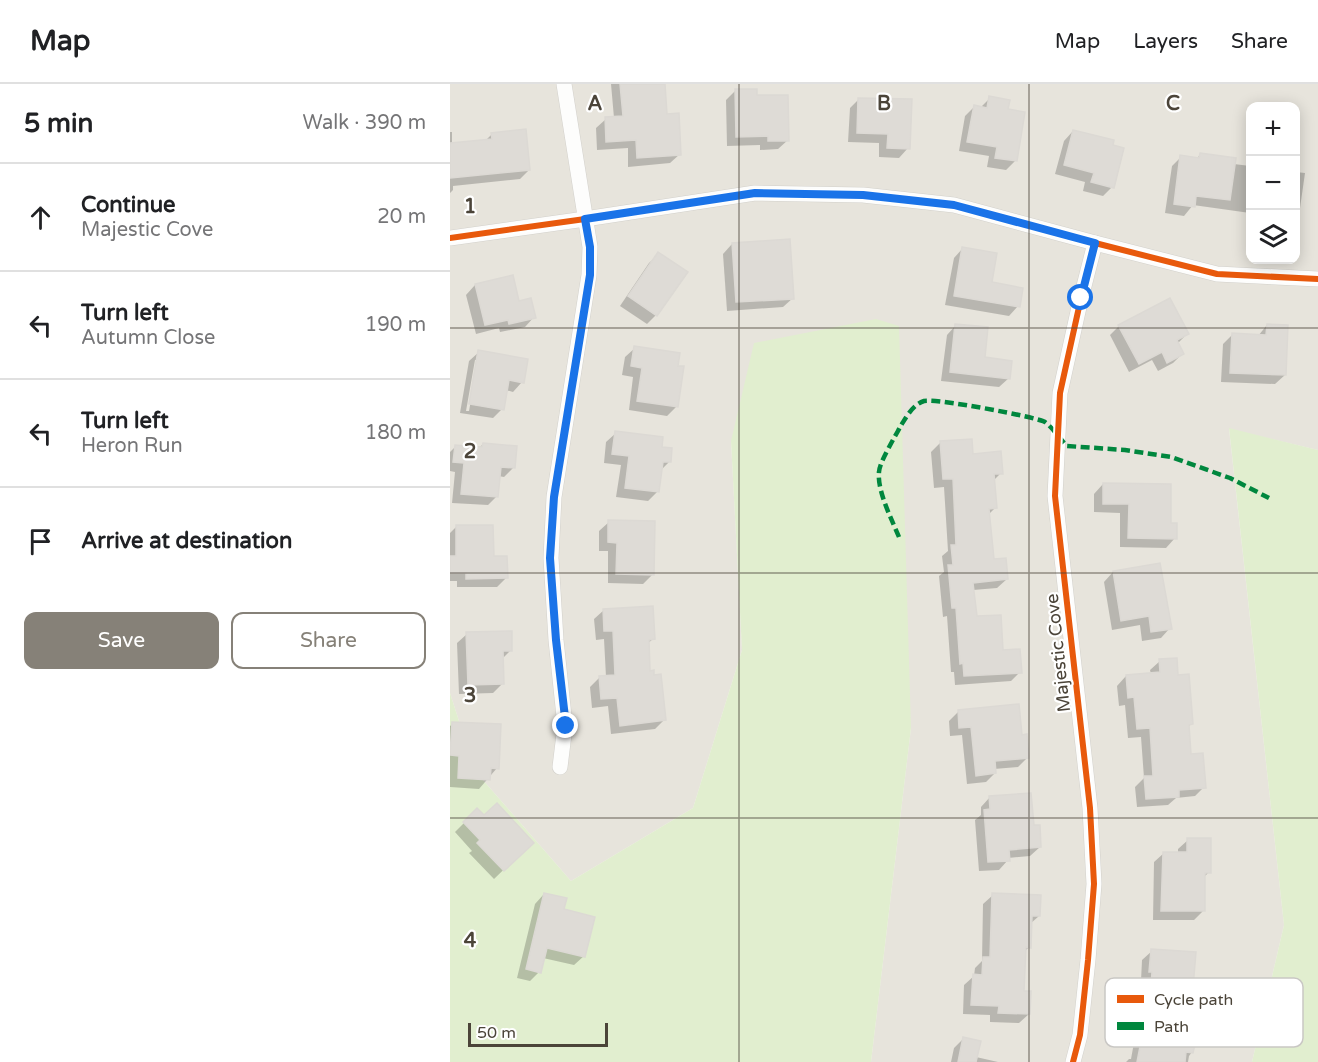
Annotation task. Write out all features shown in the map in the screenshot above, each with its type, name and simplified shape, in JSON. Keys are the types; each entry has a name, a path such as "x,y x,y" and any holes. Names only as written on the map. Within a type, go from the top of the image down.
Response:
{"street":[{"path":"560,767 566,726 556,640 550,558 554,497 590,275 590,247 564,84"},
{"path":"450,238 755,193 863,195 954,205 1217,274 1318,279"},
{"name":"Majestic Cove","path":"1073,1062 1080,1035 1094,884 1090,807 1055,496 1059,393 1095,243"}],"shaded area":[{"path":"450,84 1318,84 1318,450 1229,429 1284,925 1272,978 1105,978 1105,1047 1256,1047 1252,1062 871,1062 911,728 731,441 742,650 693,808 571,881 475,771 450,693"}],"green space":[{"path":"876,319 899,326 911,728 871,1062 450,1062 450,693 475,771 571,881 693,808 742,650 731,441 754,343"},
{"path":"1229,428 1318,450 1318,1062 1252,1062 1256,1047 1303,1047 1303,978 1272,978 1284,925"}],"building":[{"path":"620,84 665,84 667,114 679,113 681,155 637,158 636,140 606,142 605,117 623,116"},
{"path":"735,89 757,89 757,95 788,95 789,141 768,141 768,136 736,137"},
{"path":"989,96 1010,100 1008,109 1025,112 1017,161 995,158 997,147 967,142 974,105 987,108"},
{"path":"858,98 912,99 910,149 887,148 888,134 857,133"},
{"path":"526,129 530,170 450,178 450,143 492,139 491,133"},
{"path":"1073,130 1114,140 1113,145 1124,148 1114,188 1091,182 1094,173 1064,165"},
{"path":"1200,153 1236,158 1230,200 1196,196 1195,207 1174,204 1180,155 1199,158"},
{"path":"790,239 794,299 736,302 732,243"},
{"path":"962,247 997,253 992,282 1023,288 1020,307 954,296"},
{"path":"658,252 688,272 657,316 628,296"},
{"path":"513,275 519,301 531,298 536,318 509,324 508,320 485,325 475,284"},
{"path":"1170,298 1189,334 1177,340 1184,354 1167,363 1162,352 1139,364 1118,325"},
{"path":"955,324 988,327 985,357 1012,361 1010,379 950,372"},
{"path":"1267,324 1288,325 1286,375 1230,373 1232,333 1266,335"},
{"path":"634,346 680,353 678,366 684,366 678,407 637,401 642,368 631,366"},
{"path":"478,350 528,359 524,383 509,380 504,410 469,404"},
{"path":"615,431 663,437 662,447 672,448 671,462 663,462 659,492 625,488 629,456 612,454"},
{"path":"972,439 973,454 1001,451 1003,474 994,474 997,508 989,509 994,559 1006,558 1008,579 973,583 977,616 1001,615 1003,650 1020,649 1022,673 964,676 963,663 960,664 956,608 952,608 948,565 953,565 951,545 956,545 953,479 943,479 940,441"},
{"path":"483,443 517,446 515,468 501,467 498,497 461,494 464,463 453,462 455,445 482,447"},
{"path":"1103,483 1171,484 1171,523 1177,523 1177,539 1128,538 1129,504 1103,504"},
{"path":"608,520 655,521 654,575 616,574 617,543 608,542"},
{"path":"456,525 493,525 494,556 507,556 508,578 466,579 466,573 450,573 450,556 456,556"},
{"path":"1160,563 1172,629 1151,632 1149,616 1121,621 1113,571"},
{"path":"653,606 655,639 649,640 650,671 654,670 654,675 661,674 666,720 620,726 617,698 601,699 599,676 615,675 613,631 604,631 603,609"},
{"path":"512,631 512,651 503,651 504,684 468,685 466,632"},
{"path":"1177,658 1178,675 1189,674 1193,724 1189,725 1191,754 1203,753 1206,788 1179,790 1179,797 1146,799 1144,776 1153,776 1150,728 1137,729 1134,697 1128,698 1126,675 1160,672 1159,659"},
{"path":"1019,704 1022,735 1027,734 1029,758 995,761 996,773 976,776 971,727 959,728 958,710"},
{"path":"452,722 501,724 499,769 491,768 490,780 458,778 459,756 450,755"},
{"path":"1031,793 1034,825 1040,825 1041,847 1009,850 1010,861 988,862 984,810 990,809 989,796"},
{"path":"497,803 534,843 504,871 477,843 480,840 463,822 477,808 484,815"},
{"path":"1187,838 1211,838 1211,873 1205,873 1205,911 1161,911 1163,852 1187,852"},
{"path":"544,893 567,898 564,909 595,917 585,957 547,948 541,973 526,969"},
{"path":"992,893 1041,895 1040,916 1032,916 1031,948 1026,947 1024,991 1031,991 1030,1014 998,1013 999,1006 971,1005 973,974 982,975 983,957 990,957"},
{"path":"1151,949 1196,952 1194,978 1152,978 1152,972 1149,972"},
{"path":"963,1037 981,1041 976,1062 958,1062"},
{"path":"1140,1047 1194,1047 1193,1053 1186,1052 1185,1062 1137,1062"}],"marked path":[{"path":"899,537 883,496 879,472 900,427 916,405 924,401 1006,412 1045,422 1067,446 1125,450 1171,457 1230,478 1269,498"}],"cycle path":[{"path":"450,238 755,193 863,195 954,205 1217,274 1318,279"},
{"path":"1073,1062 1080,1035 1094,884 1090,808 1055,496 1060,393 1095,243"}],"route":[{"path":"566,726 556,640 550,558 554,497 590,275 590,247 585,219 755,193 863,195 954,205 1095,243 1081,298"}]}
